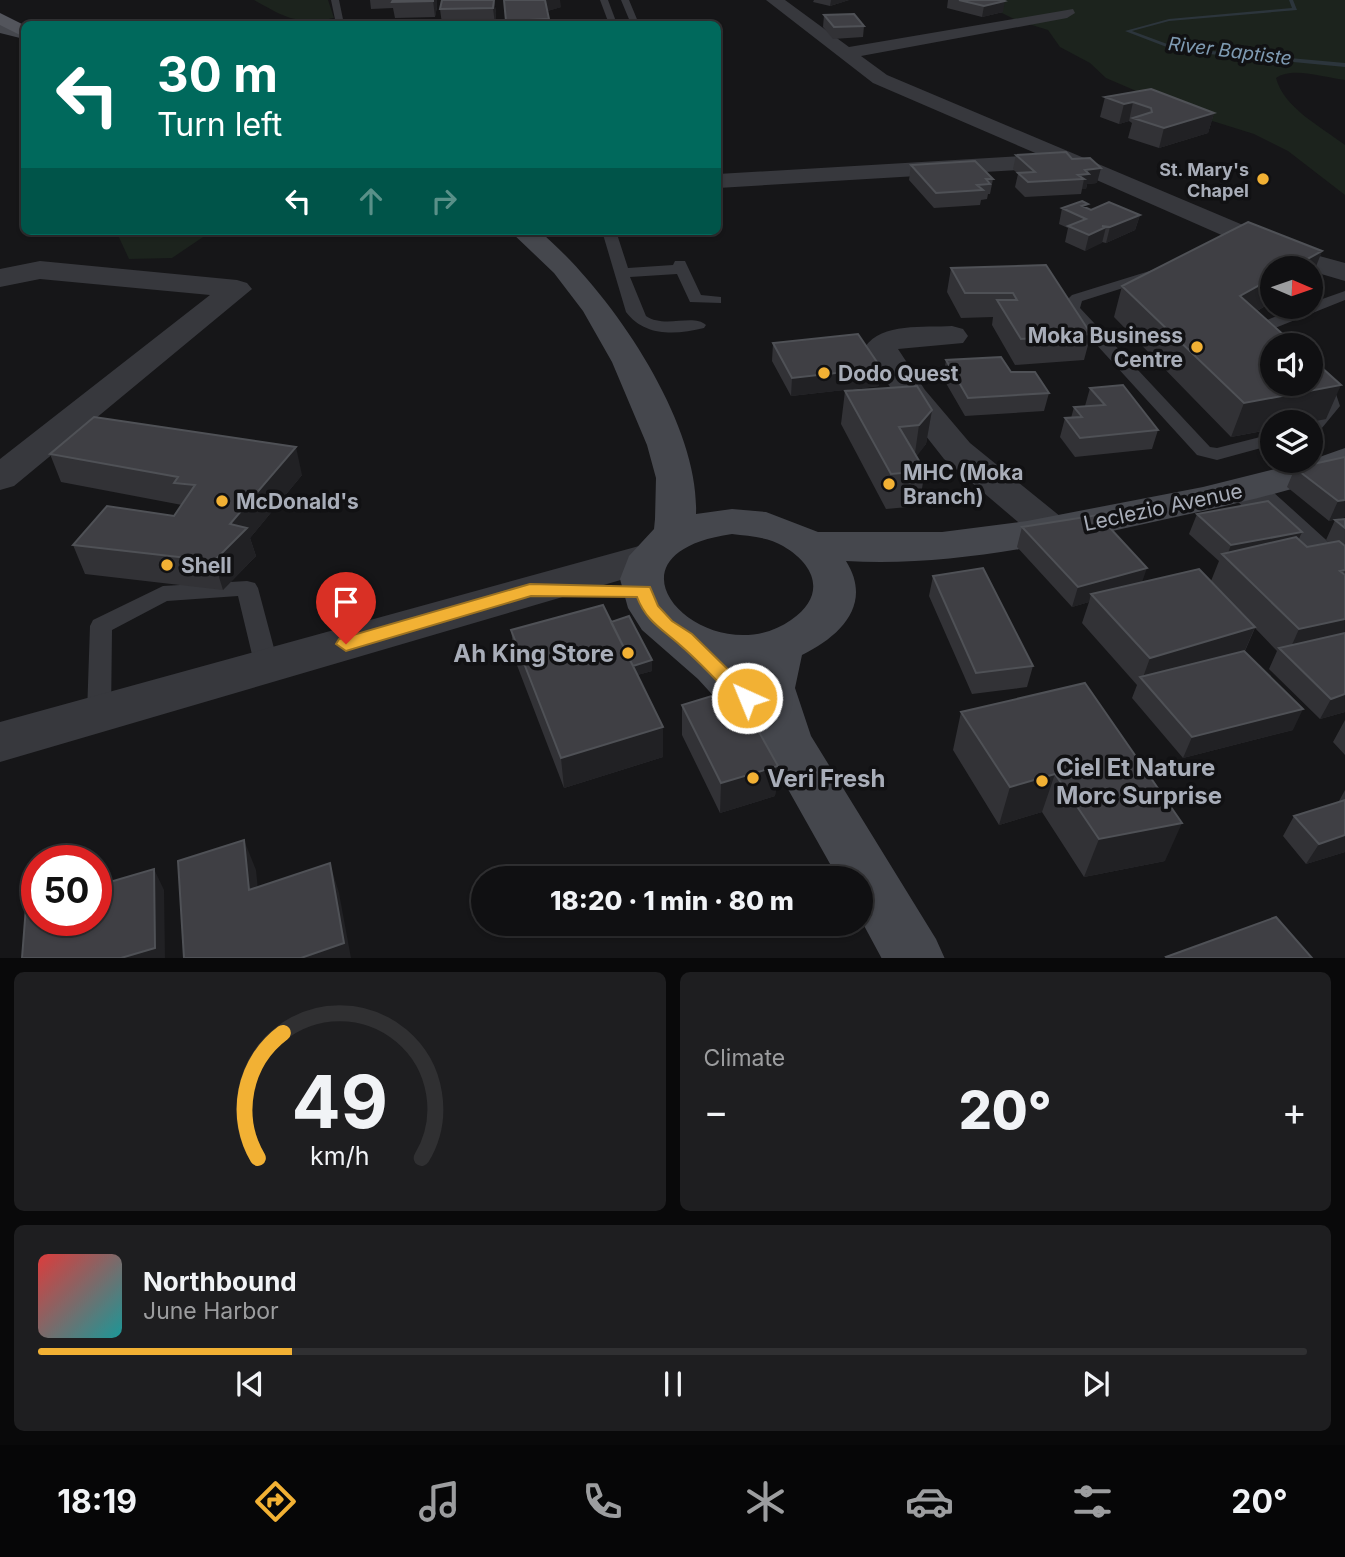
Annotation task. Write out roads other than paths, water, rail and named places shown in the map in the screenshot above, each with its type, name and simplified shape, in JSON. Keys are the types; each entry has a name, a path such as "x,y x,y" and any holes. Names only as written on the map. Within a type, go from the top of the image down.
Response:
{"main road":[{"path":"0,18 14,40"},
{"path":"0,27 14,40"},
{"path":"528,235 564,267 600,313 639,384 673,471 677,505 656,561 658,617 732,682 790,747 915,958"},
{"name":"Leclezio Avenue","path":"812,545 865,550 936,548 1052,530 1247,489 1345,459"},
{"path":"673,471 703,500 737,520"},
{"path":"656,561 693,526 737,520 778,527 812,545 829,566 836,590 832,607 821,623 803,637 781,646 749,652 716,649 686,639"},
{"name":"Leclezio Avenue","path":"836,590 936,548"},
{"path":"781,646 771,688 790,747"}],"street":[{"path":"774,0 880,79 1325,266"},
{"path":"845,53 1067,13"},
{"path":"721,181 1071,160"},
{"path":"0,261 40,270 237,289 0,478"},
{"path":"0,278 40,270"},
{"path":"952,336 888,340 881,347 912,396 957,451 1052,530"},
{"path":"1247,489 1345,581"},
{"path":"0,742 530,590 656,561"}],"lane":[{"path":"335,0 339,21"},
{"path":"604,0 612,21"},
{"path":"625,0 634,21"},
{"path":"610,235 634,312 646,326 698,325"},
{"path":"1235,248 1261,240"},
{"path":"621,273 681,267 695,299 716,300"},
{"path":"1169,269 1077,298 1072,309 1204,451 1217,454 1260,442"},
{"path":"1261,333 1263,327 1345,295"},
{"path":"1323,384 1331,406 1323,416"},
{"path":"99,714 101,626 163,594 247,588 267,667"}],"waterway":[{"name":"River Baptiste","path":"1291,0 1295,9 1169,20 1127,31 1177,49 1345,65"}],"place":[{"name":"St. Mary's Chapel","path":"1263,179"},
{"name":"Moka Business Centre","path":"1197,347"},
{"name":"Dodo Quest","path":"824,373"},
{"name":"MHC (Moka Branch)","path":"889,484"},
{"name":"McDonald's","path":"222,501"},
{"name":"Shell","path":"167,565"},
{"name":"Ah King Store","path":"628,653"},
{"name":"Veri Fresh","path":"753,778"},
{"name":"Ciel Et Nature Morc Surprise","path":"1042,781"}]}
